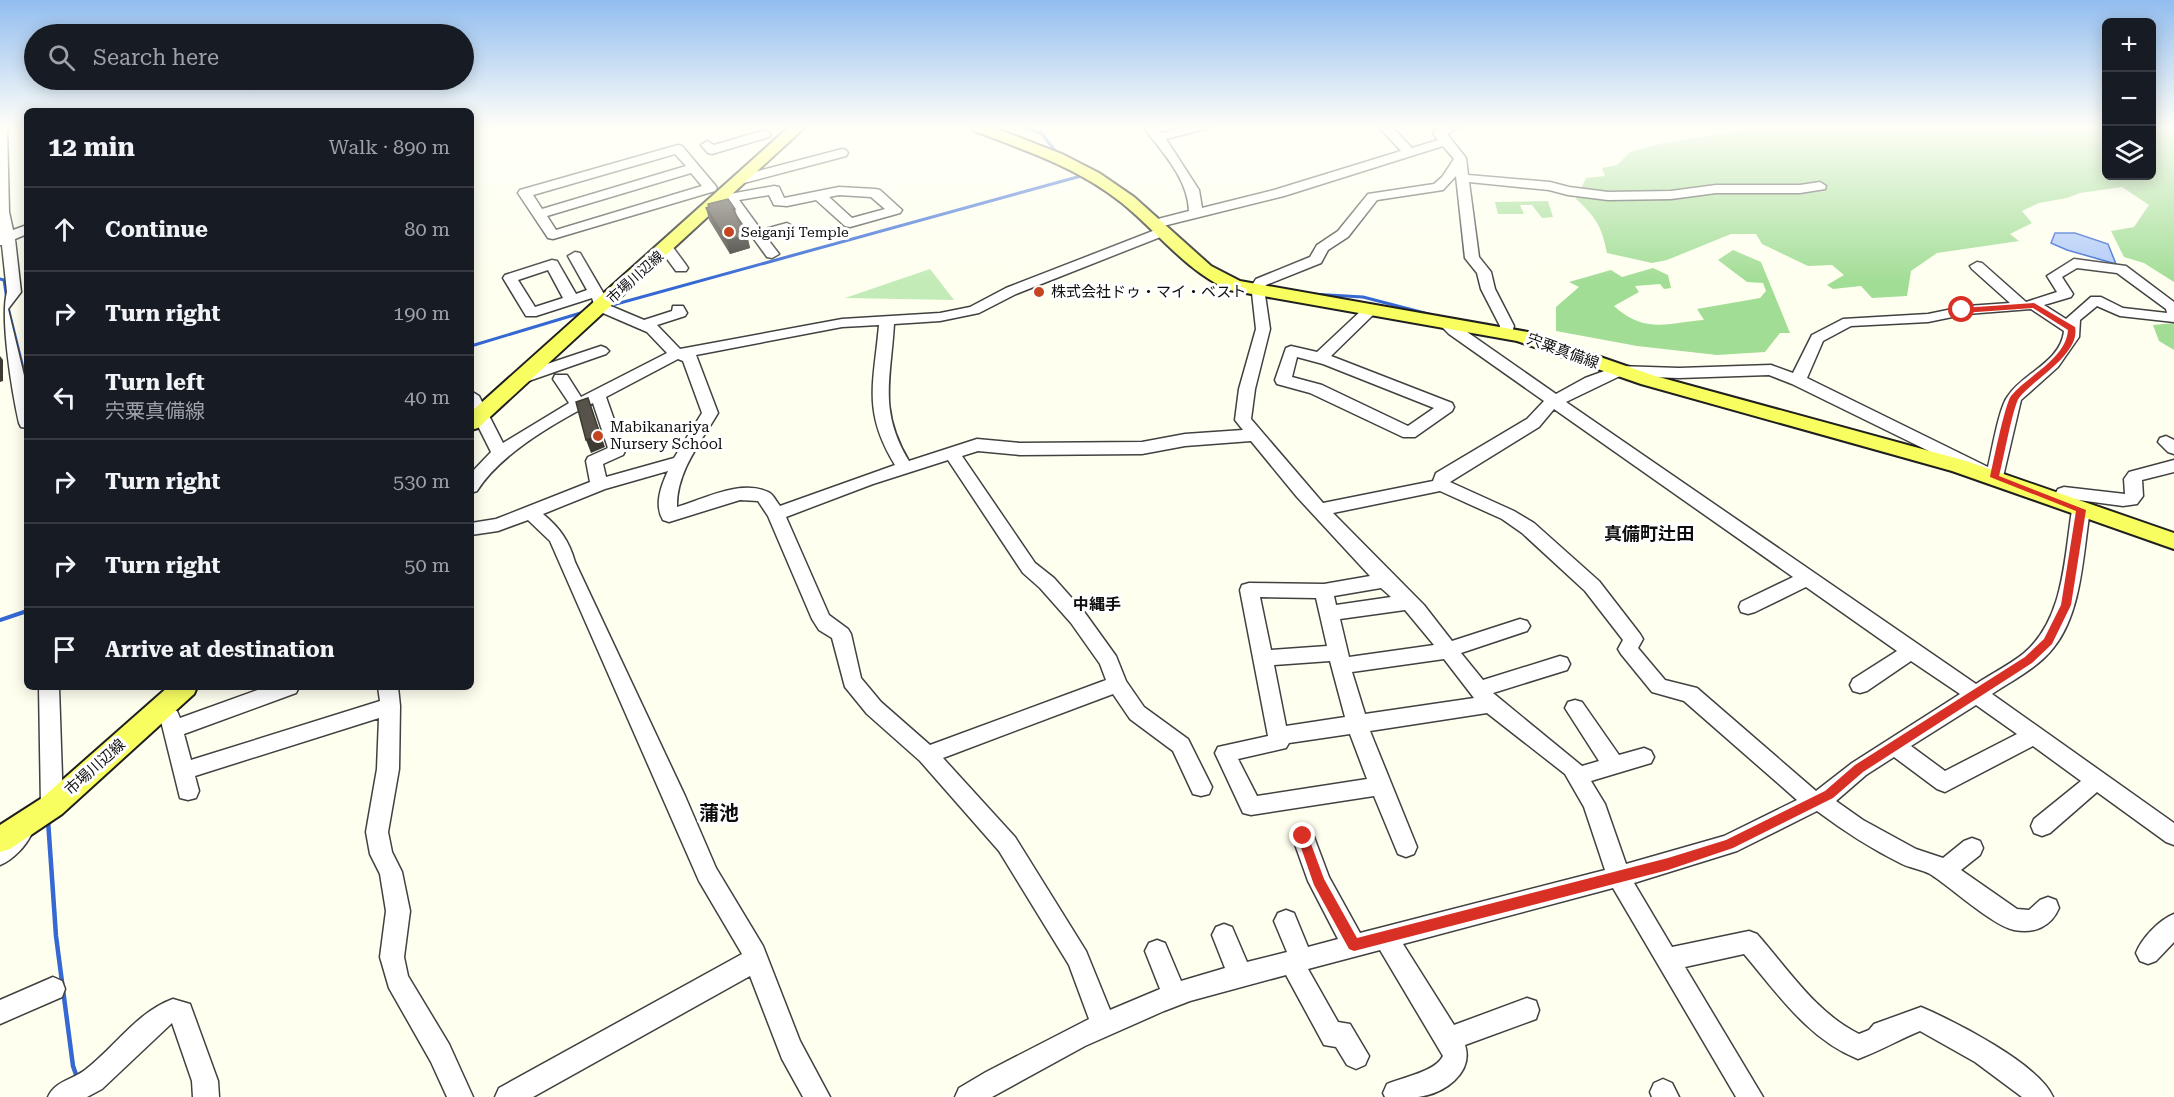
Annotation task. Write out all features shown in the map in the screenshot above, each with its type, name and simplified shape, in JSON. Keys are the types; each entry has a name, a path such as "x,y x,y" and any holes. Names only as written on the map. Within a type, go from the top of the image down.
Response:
{"main road":[{"name":"宍粟真備線","path":"1097,179 1160,225 1211,275 1227,283 1369,311 1445,323 1507,329 1618,371 1995,474 2081,510 2174,541"},
{"name":"市場川辺線","path":"476,419 523,378 600,302 667,249 717,197 740,180"},
{"name":"市場川辺線","path":"0,840 42,813 176,695"}],"street":[{"path":"2,179 4,239 14,291 1,309 24,411"},
{"path":"573,179 525,193 553,235 717,197 795,189 838,179"},
{"path":"539,214 656,179"},
{"path":"703,179 717,197 734,202 772,254"},
{"path":"843,179 883,181"},
{"path":"1187,179 1195,194 1196,214"},
{"path":"474,482 481,471 500,453 578,405 677,354 842,323 940,317 974,310 1160,225 1323,179"},
{"path":"1448,179 1438,187 1423,191 1394,192 1373,197 1342,234 1322,248 1316,260 1284,271 1257,289 1263,329 1247,389 1243,420 1318,510 1408,602 1485,697 1572,768 1594,804 1619,877 1750,1097"},
{"path":"1463,179 1472,258 1484,272 1488,289 1507,329"},
{"path":"1476,179 1550,186 1568,191 1608,196 1671,195 1716,189 1800,189 1820,186"},
{"path":"774,190 779,202 839,191 875,193 895,210 850,223 819,195"},
{"path":"758,235 787,227"},
{"path":"4,239 24,231"},
{"path":"667,249 681,268"},
{"path":"575,256 600,302"},
{"path":"1799,378 1817,338 1848,322 1928,318 1967,310 2029,306 2066,294 2054,276 2074,263 2121,269 2172,307 2174,312"},
{"path":"1977,266 2029,306 2072,329"},
{"path":"572,300 600,302 652,329 677,354 690,358 710,413 680,462 668,490 669,516 739,494 752,493 764,497 776,514 822,619 826,626 841,634 852,681 874,708 927,755 1014,854 1078,959 1103,1024"},
{"path":"1441,485 1442,477 1533,423 1546,407 1591,382 1618,371 1679,373 1771,370 1799,378 1995,474 2014,398 2053,364 2071,337 2073,319 2096,300 2120,312 2174,318"},
{"path":"643,325 680,313 678,309"},
{"path":"1320,358 1369,311"},
{"path":"887,320 879,403 882,424 890,446 904,467"},
{"path":"1445,323 1554,402 1977,694 2174,835"},
{"path":"523,378 601,351"},
{"path":"1291,351 1320,358 1328,360 1446,407 1409,433 1316,389 1283,380 1291,351"},
{"path":"561,380 578,405"},
{"path":"0,385 16,381"},
{"path":"596,395 600,400 616,451 594,461 599,485"},
{"path":"476,419 500,453"},
{"path":"776,514 904,467 977,445 1020,449 1142,448 1185,440 1255,435"},
{"path":"952,453 1029,568 1047,583 1078,618 1109,661 1117,684 1137,713 1181,745 1201,787"},
{"path":"474,529 498,525 599,485 680,462"},
{"path":"2061,500 2064,493 2071,492 2096,498 2131,500 2134,496 2135,476 2174,466"},
{"path":"1318,510 1441,485 1508,515 1528,528 1592,586 1633,639 1628,649 1659,686 1690,694 1816,801 1910,857 1928,861 2013,919 2033,921 2048,908"},
{"path":"968,1097 1047,1052 1103,1024 1175,994 1296,960 1619,877 1729,844 1816,801 1829,794 1859,769 2029,660 2048,641 2066,605 2081,510"},
{"path":"531,513 555,532 561,542 566,562 674,796 707,874 757,959 770,999 791,1050 818,1097"},
{"path":"1748,607 1808,578"},
{"path":"1379,786 1251,806 1225,753 1279,742 1249,590 1324,591 1384,580"},
{"path":"1324,591 1351,707 1379,786 1406,847"},
{"path":"1329,613 1408,602"},
{"path":"1262,658 1340,659 1441,652 1520,626"},
{"path":"1860,685 1912,651"},
{"path":"1278,736 1358,724 1485,697 1560,664"},
{"path":"927,755 1117,684"},
{"path":"0,855 42,813 50,690"},
{"path":"173,729 281,690"},
{"path":"176,695 173,729 188,791"},
{"path":"183,771 389,696 388,769 377,832 381,855 391,872 398,911 392,957 397,980 440,1053 460,1097"},
{"path":"1575,708 1614,765"},
{"path":"1895,746 1945,783 1963,771 2035,735"},
{"path":"1577,776 1644,757"},
{"path":"2042,826 2097,780"},
{"path":"1303,836 1319,881 1354,945"},
{"path":"1944,871 1972,848"},
{"path":"1286,921 1296,960 1333,1036 1341,1033 1356,1056"},
{"path":"2148,952 2174,925"},
{"path":"1224,935 1240,975"},
{"path":"1384,937 1448,1039 1455,1055 1455,1063 1449,1071 1396,1093"},
{"path":"1668,959 1749,942 1827,1029 1845,1042 1858,1047 1878,1039 1883,1033 1921,1019 1941,1028 2011,1073 2040,1097"},
{"path":"1157,951 1175,994"},
{"path":"508,1097 757,959"},
{"path":"0,1012 53,989"},
{"path":"1448,1039 1527,1010"},
{"path":"75,1090 93,1080 162,1015 173,1011 181,1013 205,1081 206,1097"}],"green space":[{"path":"1585,179 2174,179 2174,282 2144,263 2124,257 2111,231 2134,227 2149,205 2122,187 2080,193 2039,203 2022,211 2032,223 2010,234 2019,241 1937,253 1911,271 1907,296 1872,298 1861,286 1833,289 1827,285 1844,275 1832,265 1808,266 1762,244 1756,234 1731,234 1667,260 1652,263 1607,253 1603,236 1589,211 1576,199"},
{"path":"1548,201 1553,217 1542,218 1532,205 1520,205 1524,214 1498,214 1495,202"},
{"path":"1733,250 1761,262 1790,333 1780,333 1765,352 1717,355 1637,346 1556,331 1556,307 1579,287 1569,282 1611,270 1622,277 1653,268 1668,275 1671,288 1664,289 1660,284 1635,286 1639,292 1614,306 1625,315 1646,324 1704,320 1697,309 1760,298 1766,291 1763,283 1747,282 1718,260"},
{"path":"930,269 954,300 845,298"},
{"path":"2174,323 2174,350 2159,341 2153,325"}],"water":[{"path":"2055,233 2075,233 2108,244 2116,264 2051,243"}],"building":[{"path":"728,199 747,235 727,241 706,208 709,207 708,204"},
{"path":"588,398 600,434 586,440 576,402"}],"waterway":[{"path":"609,306 1069,179"},
{"path":"0,279 4,280 7,300"},
{"path":"1311,294 1363,297 1436,316"},
{"path":"8,307 24,372"},
{"path":"474,345 584,312"},
{"path":"1458,320 1519,331"},
{"path":"0,620 24,612"},
{"path":"48,820 56,936 73,1066 78,1080"}],"place":[{"name":"Seiganji Temple","path":"729,232"},
{"name":"株式会社ドゥ・マイ・ベスト","path":"1039,292"},
{"name":"Mabikanariya Nursery School","path":"598,436"}],"district":[{"name":"真備町辻田","path":"1649,533"},
{"name":"中縄手","path":"1097,604"},
{"name":"蒲池","path":"719,813"}],"route":[{"path":"1303,836 1319,881 1354,945 1668,864 1729,844 1829,794 1859,769 2029,660 2048,641 2066,605 2081,510 1994,477 2014,398 2053,364 2071,337 2072,329 2034,305 1962,310"}]}
